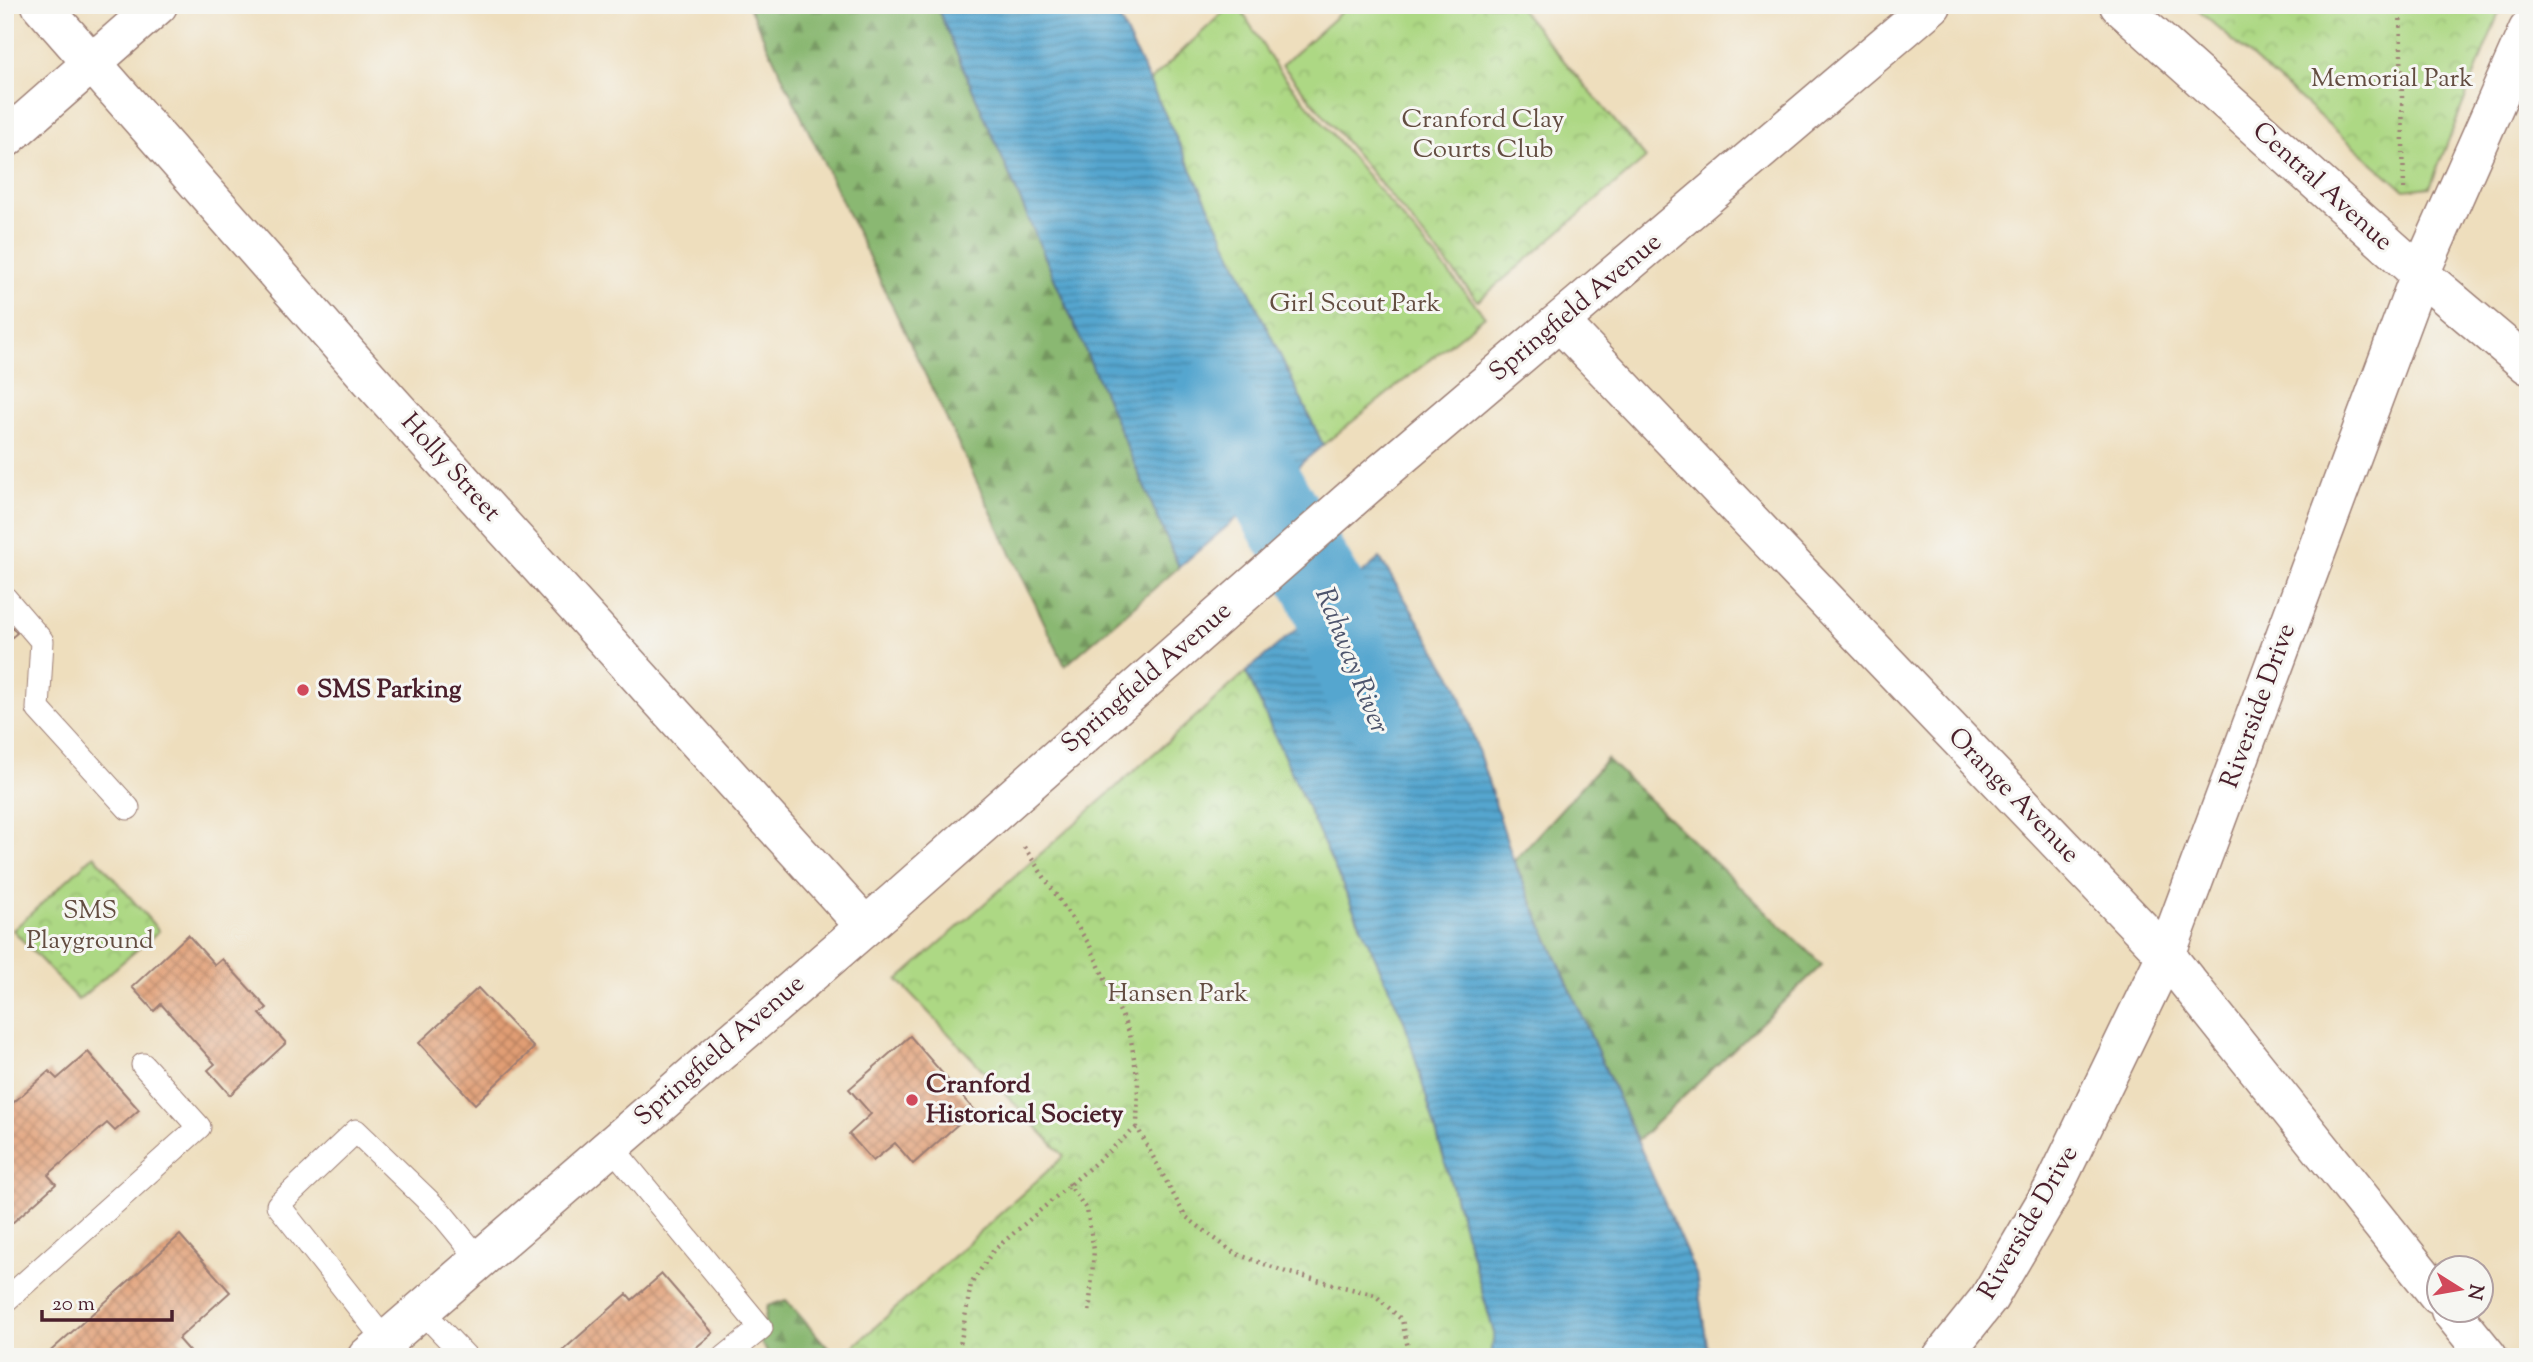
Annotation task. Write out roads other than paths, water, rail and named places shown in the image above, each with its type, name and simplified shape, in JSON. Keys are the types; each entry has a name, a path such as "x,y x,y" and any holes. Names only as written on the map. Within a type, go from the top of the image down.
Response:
{"street":[{"name":"Holly Street","path":"41,5 449,467 865,926"},
{"path":"5,139 158,5"},
{"name":"Springfield Avenue","path":"383,1352 421,1310 865,926 1224,609 1932,5"},
{"name":"Central Avenue","path":"2119,5 2420,274 2528,365"},
{"name":"Riverside Drive","path":"1942,1357 1989,1298 2053,1189 2166,955 2420,274 2528,30"},
{"name":"Orange Avenue","path":"1560,322 2166,955 2424,1278"},
{"path":"2461,1324 2488,1357"}],"lane":[{"path":"5,598 41,641 38,709 128,808"},
{"path":"5,1301 199,1127 143,1065"},
{"path":"383,1352 278,1205 356,1131 440,1213 479,1259"},
{"path":"611,1146 761,1328 725,1357"},
{"path":"421,1310 466,1357"}],"water":[{"path":"936,5 1113,5 1323,445 1179,567"},
{"path":"1380,558 1457,685 1514,862 1696,1274 1709,1357 1491,1357 1494,1333 1405,1023 1246,672"}],"waterway":[{"name":"Rahway River","path":"1213,398 1325,590 1368,703"}],"place":[{"name":"SMS Parking","path":"303,690"},
{"name":"Cranford Historical Society","path":"912,1100"}],"park label":[{"name":"Memorial Park","path":"2392,79"},
{"name":"Cranford Clay Courts Club","path":"1483,135"},
{"name":"Girl Scout Park","path":"1355,304"},
{"name":"SMS Playground","path":"90,926"},
{"name":"Hansen Park","path":"1178,994"}]}
